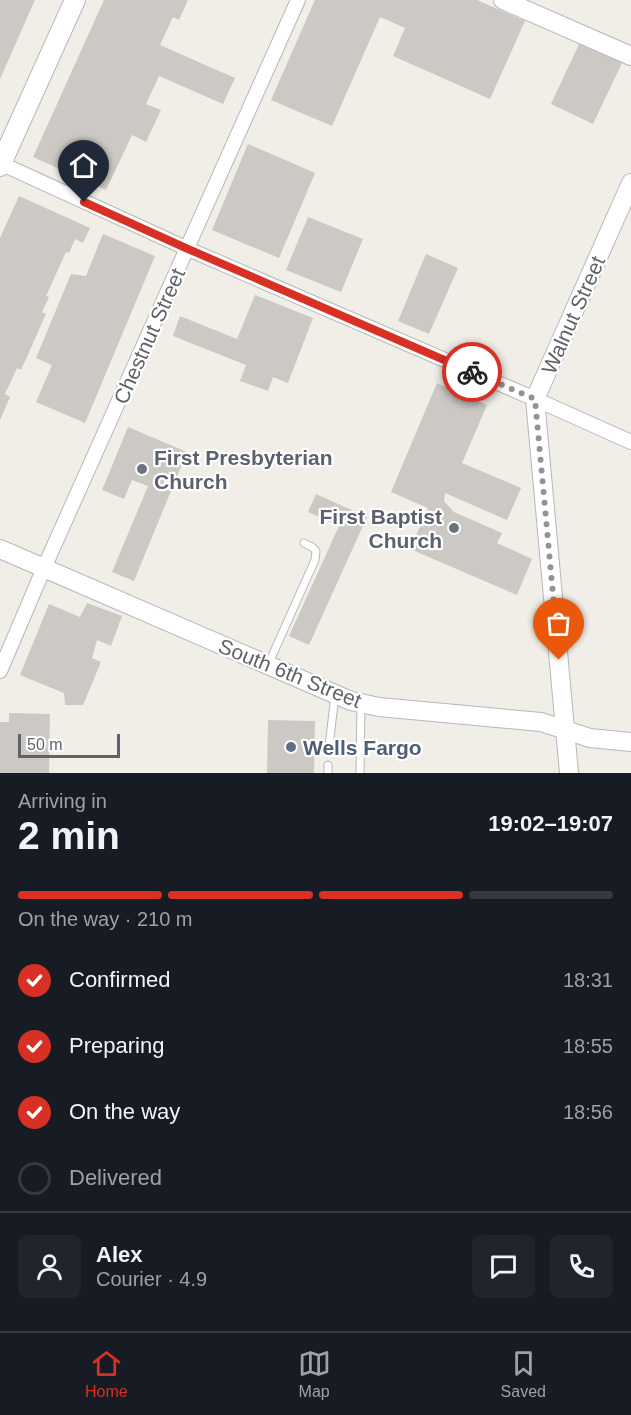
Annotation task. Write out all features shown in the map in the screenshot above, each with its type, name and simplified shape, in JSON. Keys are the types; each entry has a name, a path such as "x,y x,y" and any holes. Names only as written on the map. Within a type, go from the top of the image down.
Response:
{"main road":[{"path":"0,164 75,0"}],"street":[{"name":"Chestnut Street","path":"0,671 298,0"},
{"path":"503,0 631,56"},
{"path":"0,164 188,249 631,442"},
{"name":"Walnut Street","path":"569,773 535,399 631,183"},
{"name":"South 6th Street","path":"0,549 351,701 390,709 541,722 590,738 631,742"}],"lane":[{"path":"268,665 315,560 316,551 304,543"},
{"path":"329,746 335,694"},
{"path":"360,773 361,703"}],"building":[{"path":"0,0 35,0 0,79"},
{"path":"104,0 188,0 179,20 173,17 160,45 235,78 223,104 159,76 146,104 161,110 146,142 132,135 106,190 33,157"},
{"path":"315,0 477,0 525,21 490,99 393,56 405,28 380,17 332,126 271,100"},
{"path":"580,42 622,63 593,124 551,104"},
{"path":"248,144 315,173 279,258 212,230"},
{"path":"19,196 90,228 83,243 75,239 69,253 66,252 46,296 49,297 42,312 46,314 21,370 17,368 5,394 10,397 0,420 0,238"},
{"path":"308,217 363,239 341,292 286,270"},
{"path":"103,234 155,256 85,423 36,402 52,365 36,358 71,274 86,276"},
{"path":"426,254 458,268 429,334 398,321"},
{"path":"255,295 313,318 288,383 273,377 268,391 240,381 246,365 173,336 180,316 237,339"},
{"path":"437,383 487,405 462,463 521,488 507,520 445,493 444,501 454,512 502,533 497,543 532,559 517,595 410,549 428,508 391,492"},
{"path":"128,427 187,452 134,581 112,572 148,486 132,480 124,499 102,490"},
{"path":"316,494 367,517 309,645 289,636 339,526 308,512"},
{"path":"87,603 122,616 111,646 97,640 92,658 101,662 83,705 65,705 64,693 20,675 49,604 80,617"},
{"path":"9,713 50,714 49,773 0,773 0,722 9,722"},
{"name":"Wells Fargo","path":"268,720 315,721 314,773 267,773"}],"way so far":[{"path":"472,372 535,399 559,660"}],"place":[{"name":"First Presbyterian Church","path":"142,469"},
{"name":"First Baptist Church","path":"454,528"},
{"name":"Wells Fargo","path":"291,747"}],"route":[{"path":"84,202 472,372"}]}
